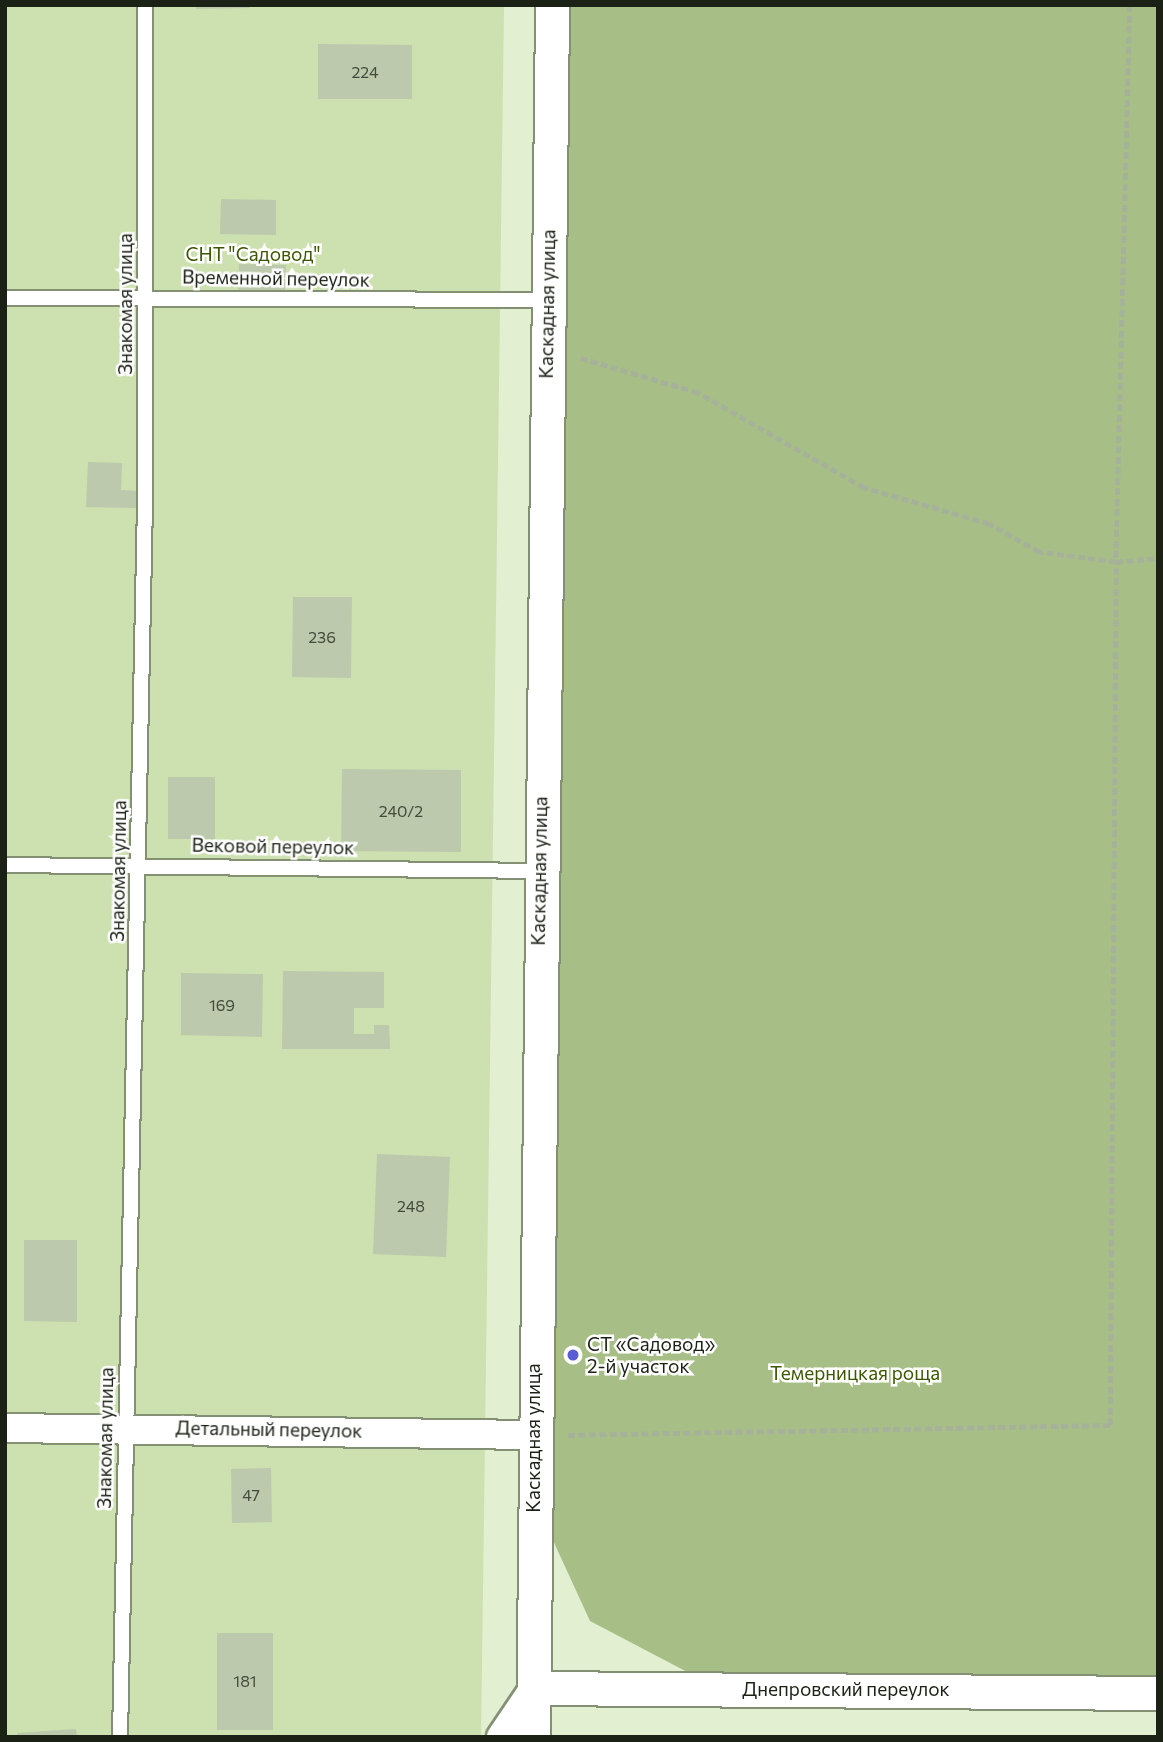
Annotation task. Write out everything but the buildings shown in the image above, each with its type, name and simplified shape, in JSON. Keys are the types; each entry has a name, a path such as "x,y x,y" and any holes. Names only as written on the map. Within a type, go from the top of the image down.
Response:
{"street":[{"name":"Каскадная улица","path":"533,1737 532,1435 552,5"},
{"name":"Детальный переулок","path":"5,1428 124,1426 532,1435"},
{"name":"Днепровский переулок","path":"534,1688 1158,1693"},
{"path":"501,1737 534,1688"}],"lane":[{"name":"Знакомая улица","path":"120,1737 124,1426 138,863 145,5"},
{"name":"Временной переулок","path":"5,298 144,296 547,300"},
{"name":"Вековой переулок","path":"5,865 138,863 539,871"}],"path":[{"path":"532,1435 1110,1425 1116,562 1130,5"},
{"path":"547,348 698,393 864,488 989,524 1039,552 1116,562 1158,558"}],"green space":[{"name":"СНТ \"Садовод\"","path":"5,5 504,5 481,1737 5,1737"},
{"name":"Темерницкая роща","path":"562,5 1158,5 1158,1679 691,1674 590,1621 551,1536"}],"place":[{"name":"СТ «Садовод» 2-й участок","path":"573,1355"}]}
